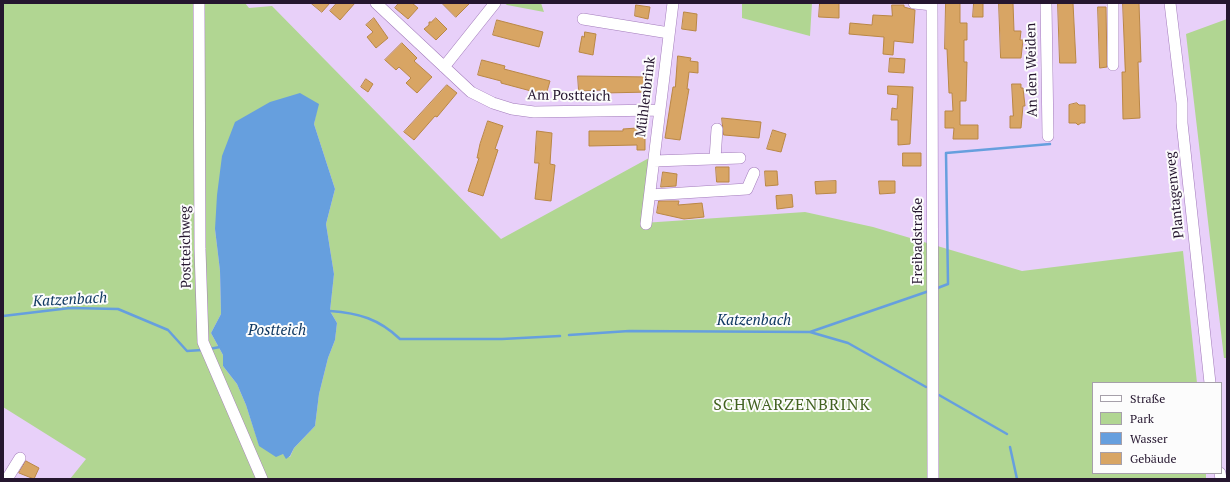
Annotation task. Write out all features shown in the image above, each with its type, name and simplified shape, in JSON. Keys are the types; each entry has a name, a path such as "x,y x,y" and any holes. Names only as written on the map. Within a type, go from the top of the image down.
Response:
{"street":[{"name":"Postteichweg","path":"199,3 200,249 203,342 262,479"},
{"path":"381,5 444,67 495,3"},
{"name":"Mühlenbrink","path":"646,224 673,3"},
{"path":"914,3 932,4"},
{"name":"An den Weiden","path":"1046,3 1048,136"},
{"path":"1113,3 1113,65"},
{"name":"Plantagenweg","path":"1170,3 1182,103 1182,123 1210,382"},
{"name":"Freibadstraße","path":"932,4 933,479"},
{"path":"583,19 669,33"},
{"name":"Am Postteich","path":"444,67 470,92 487,101 512,109 534,112 660,110"},
{"path":"715,159 717,129"},
{"path":"654,162 740,158"},
{"path":"650,195 747,189 754,173"},
{"path":"7,479 20,458"}],"green space":[{"path":"3,3 245,3 249,8 272,6 501,239 649,158 643,223 805,212 873,227 1022,271 1183,251 1197,382 1092,382 1092,474 1206,474 1206,479 70,479 86,459 3,407","holes":["318,104 314,124 335,189 326,224 334,274 330,311 337,323 335,340 328,358 319,394 315,426 294,448 290,457 259,445 246,405 237,384 223,366 223,355 211,333 221,314 220,271 215,229"]},
{"path":"504,3 541,3 544,12 507,5"},
{"path":"742,3 812,3 810,36 742,18"},
{"path":"1227,19 1227,358 1224,358 1186,34"}],"water":[{"name":"Postteich","path":"300,93 319,104 314,124 335,189 326,224 334,274 330,311 337,323 335,340 328,358 319,394 315,426 294,448 290,456 286,459 283,454 276,457 259,446 246,405 237,384 223,366 223,355 211,333 221,314 220,271 215,229 217,195 222,156 235,122 270,102"}],"building":[{"path":"311,3 330,3 322,12"},
{"path":"337,3 355,3 340,20 330,11"},
{"path":"399,3 412,3 418,8 408,19 395,8"},
{"path":"442,3 470,3 456,17"},
{"path":"820,3 839,3 839,18 819,17"},
{"path":"946,3 960,3 960,23 967,23 967,40 964,40 964,62 967,62 966,101 960,101 960,125 978,125 978,139 953,139 954,128 945,128 945,111 953,111 952,93 949,93 947,49 945,49"},
{"path":"974,3 983,3 983,17 973,17"},
{"path":"999,3 1013,3 1014,31 1021,31 1020,40 1023,40 1021,58 1001,58"},
{"path":"1058,3 1073,3 1076,63 1060,63"},
{"path":"1123,3 1139,3 1141,62 1138,62 1140,118 1123,119 1122,72 1125,72"},
{"path":"636,5 650,7 648,19 635,16"},
{"path":"892,5 904,5 904,7 915,10 913,43 894,41 893,55 883,54 884,37 849,34 850,23 872,25 873,15 892,16"},
{"path":"1098,7 1106,7 1107,67 1100,68"},
{"path":"684,12 697,14 696,31 682,29"},
{"path":"374,18 388,38 376,48 367,37 373,32 366,25"},
{"path":"436,18 447,29 436,40 424,29 429,25 429,22"},
{"path":"497,20 543,32 539,47 493,35"},
{"path":"585,32 596,34 593,55 579,52 582,36 584,37"},
{"path":"402,43 417,58 414,61 432,77 417,93 406,83 411,78 399,67 396,70 385,60"},
{"path":"678,56 691,58 690,61 698,62 698,73 689,72 687,89 689,89 680,140 665,138 673,87 675,87"},
{"path":"890,58 905,59 904,73 889,72"},
{"path":"482,60 505,66 504,69 550,81 546,95 478,75"},
{"path":"578,76 650,77 651,92 603,93 603,90 579,91"},
{"path":"366,79 373,84 368,92 361,87"},
{"path":"1012,84 1021,84 1021,88 1023,88 1025,106 1023,106 1021,128 1010,128 1010,116 1013,116"},
{"path":"447,85 457,93 437,117 435,116 414,140 404,132"},
{"path":"888,86 913,87 910,144 898,145 898,120 891,120 892,108 897,109 898,95 888,94"},
{"path":"1077,103 1079,105 1085,105 1085,123 1078,125 1076,123 1069,123 1069,105"},
{"path":"722,118 761,122 759,138 724,135"},
{"path":"488,121 503,126 495,149 498,150 483,196 468,191 479,158 477,158 480,144"},
{"path":"637,125 645,125 645,150 637,150 637,145 589,146 589,131 623,131 623,129 637,128"},
{"path":"773,130 786,134 781,152 767,149"},
{"path":"537,131 552,133 550,164 555,165 551,201 535,199 539,163 535,163"},
{"path":"903,153 921,153 921,166 903,166"},
{"path":"716,167 729,167 729,182 717,182"},
{"path":"765,171 777,171 778,185 766,186"},
{"path":"663,172 677,174 676,186 661,187"},
{"path":"836,181 836,193 816,194 815,182"},
{"path":"879,181 895,181 895,193 880,194"},
{"path":"792,195 793,207 777,209 776,196"},
{"path":"659,201 679,201 678,205 702,203 704,217 684,219 657,213"},
{"path":"26,461 39,468 34,479 19,473"}],"waterway":[{"path":"935,289 948,284 946,153 1050,144"},
{"path":"810,332 929,291"},
{"name":"Katzenbach","path":"3,316 70,308 118,309 168,330 187,351 202,350"},
{"name":"Katzenbach","path":"330,311 350,313 368,318 384,326 400,339 502,339 560,336"},
{"name":"Katzenbach","path":"569,335 629,331 810,332 848,343 926,387"},
{"name":"Katzenbach","path":"209,349 220,347"},
{"name":"Katzenbach","path":"939,395 1007,434"},
{"name":"Katzenbach","path":"1010,447 1017,479"}],"district":[{"name":"SCHWARZENBRINK","path":"792,405"}]}
